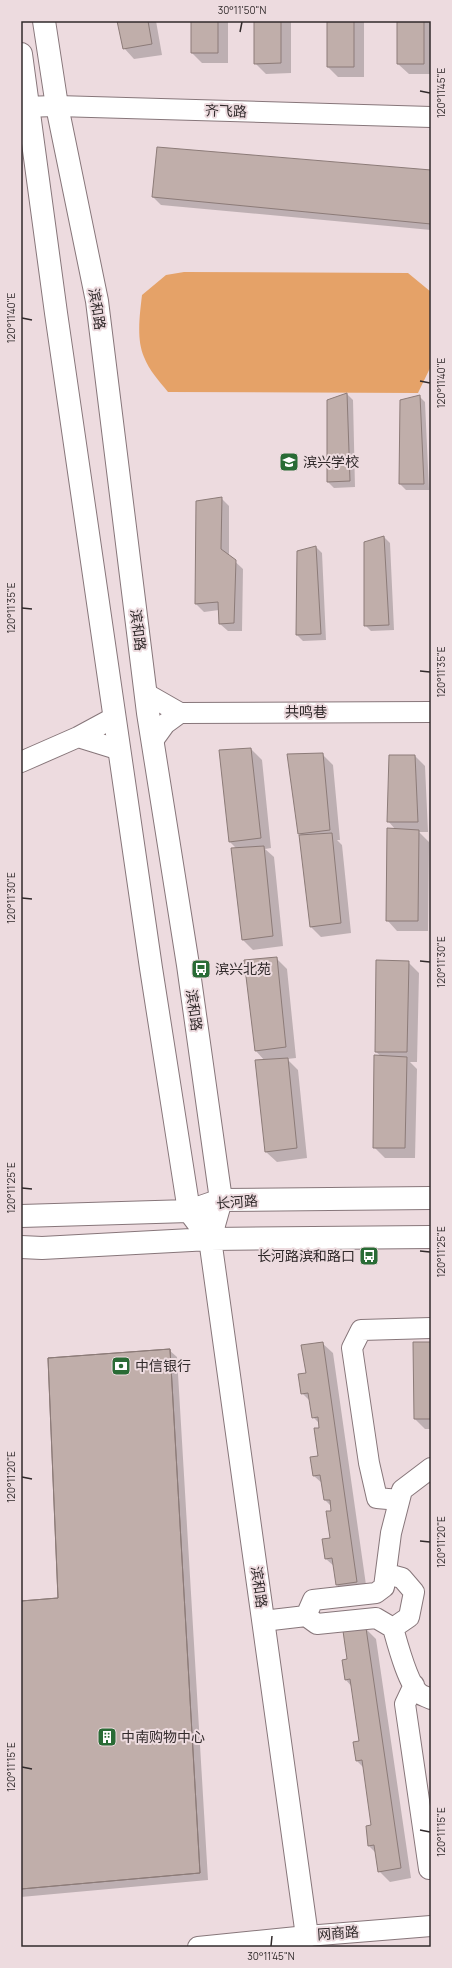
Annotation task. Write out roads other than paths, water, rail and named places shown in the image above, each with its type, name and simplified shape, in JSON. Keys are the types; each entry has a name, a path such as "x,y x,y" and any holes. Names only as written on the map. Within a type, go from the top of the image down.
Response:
{"main road":[{"name":"滨和路","path":"44,21 57,106 97,301 145,693 188,966 221,1200 210,1239 307,1941"},
{"name":"滨和路","path":"21,54 25,106 151,968 189,1211 210,1239"},
{"name":"长河路","path":"21,1216 189,1211 221,1200 431,1198"},
{"path":"21,1247 42,1248 210,1239 431,1237"}],"street":[{"name":"齐飞路","path":"25,106 431,117"},
{"name":"共鸣巷","path":"145,693 180,713 431,712"},
{"path":"152,742 162,727 180,713"},
{"path":"21,762 78,737 115,717"},
{"path":"78,737 120,750"},
{"path":"399,1500 377,1498 369,1463 352,1348 361,1330 431,1328"},
{"path":"306,1616 313,1600 376,1593 384,1587 387,1574 391,1533 402,1490 431,1468"},
{"path":"387,1574 402,1578 414,1592 409,1617 393,1628"},
{"path":"263,1621 306,1616 317,1624 376,1618 393,1628 402,1663 419,1694 431,1699"},
{"path":"414,1685 405,1704 429,1869"},
{"name":"网商路","path":"198,1947 307,1941 431,1926"}],"place":[{"name":"滨兴学校","path":"289,462"},
{"name":"滨兴北苑","path":"201,969"},
{"name":"长河路滨和路口","path":"369,1256"},
{"name":"中信银行","path":"121,1366"},
{"name":"中南购物中心","path":"107,1737"}]}
